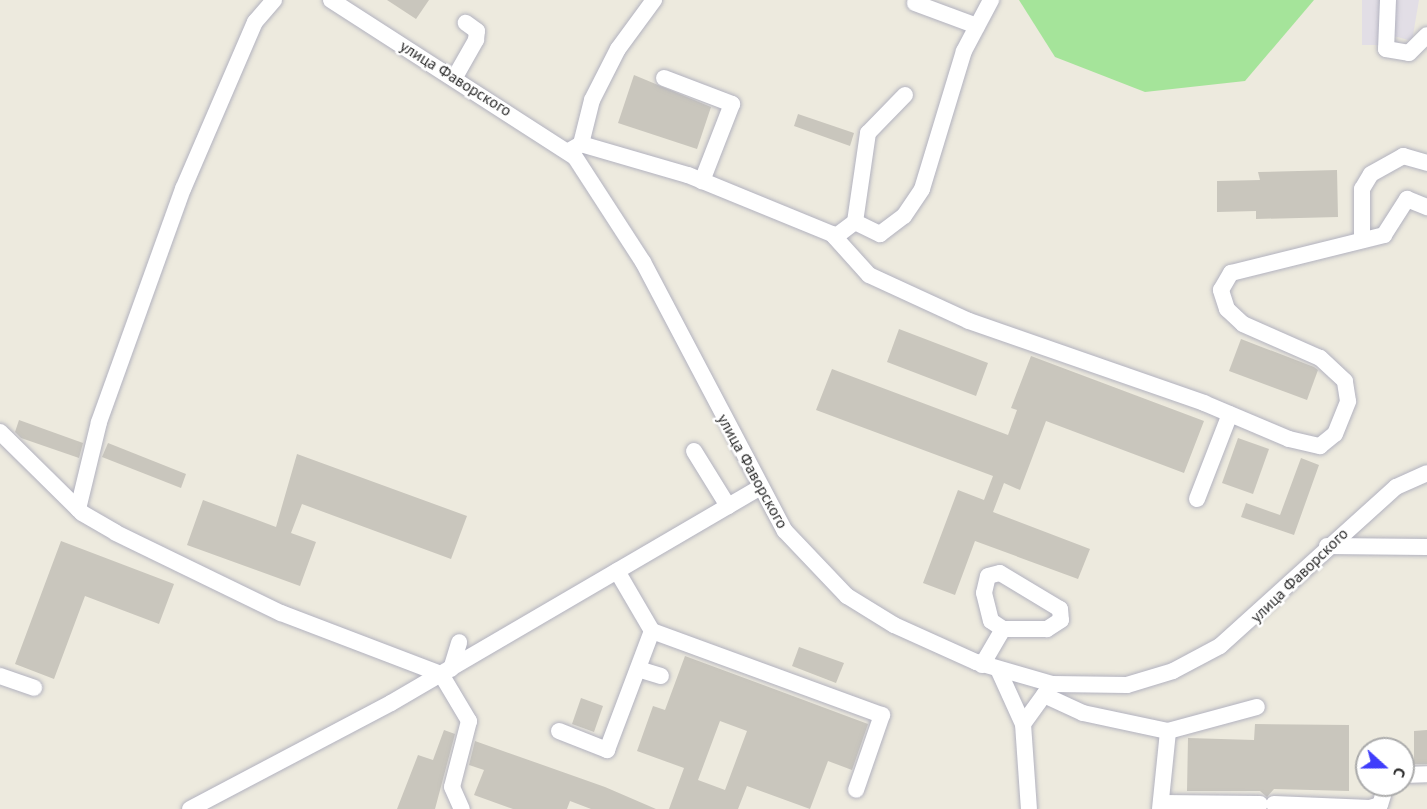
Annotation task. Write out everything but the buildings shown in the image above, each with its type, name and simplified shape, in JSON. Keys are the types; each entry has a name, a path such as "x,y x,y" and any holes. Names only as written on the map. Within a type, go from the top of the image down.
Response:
{"street":[{"path":"78,509 99,422 183,189 255,22 274,0"},
{"name":"улица Фаворского","path":"331,0 575,148 643,262 759,488 818,571 847,596 894,626 1048,689 1127,685 1173,671 1220,646 1268,608 1327,546 1396,487 1427,473"},
{"path":"654,0 618,49 592,100 575,148 702,181 835,237 869,275 959,316 1320,446 1335,434 1348,401 1345,381 1320,358 1243,324 1227,309 1221,290 1231,273 1383,235 1407,200 1427,207"},
{"path":"855,222 880,234 904,216 922,189 964,51 991,0"},
{"path":"1388,0 1386,49 1408,53 1427,35"},
{"path":"915,3 977,26"},
{"path":"455,77 476,40 477,31 466,23"},
{"path":"664,78 732,104 702,181"},
{"path":"835,237 855,222 868,133 905,96"},
{"path":"1362,240 1362,189 1371,174 1403,156 1427,163"},
{"path":"1197,499 1230,414"},
{"path":"0,432 78,509 281,613 446,671 469,721 452,787 462,809"},
{"path":"694,451 728,506"},
{"path":"190,809 446,671 759,488"},
{"path":"1327,546 1427,547"},
{"path":"618,571 652,631 882,714 856,790"},
{"path":"1000,573 1060,609 1061,620 1047,629 1003,629 991,621 984,593 988,576 1000,573"},
{"path":"1003,629 990,667 1023,724 1029,809"},
{"path":"559,731 607,750 652,631"},
{"path":"446,671 459,642"},
{"path":"638,669 661,676"},
{"path":"0,676 34,688"},
{"path":"1023,724 1048,689 1083,713 1168,731 1257,707"},
{"path":"1168,731 1162,806 1267,804 1370,808 1380,805 1382,797"}],"shaded area":[{"path":"1362,0 1381,0 1381,45 1362,45"},
{"path":"1395,0 1419,0 1412,41 1390,35"}],"green space":[{"path":"1019,0 1314,0 1245,81 1145,92 1055,57"}]}
